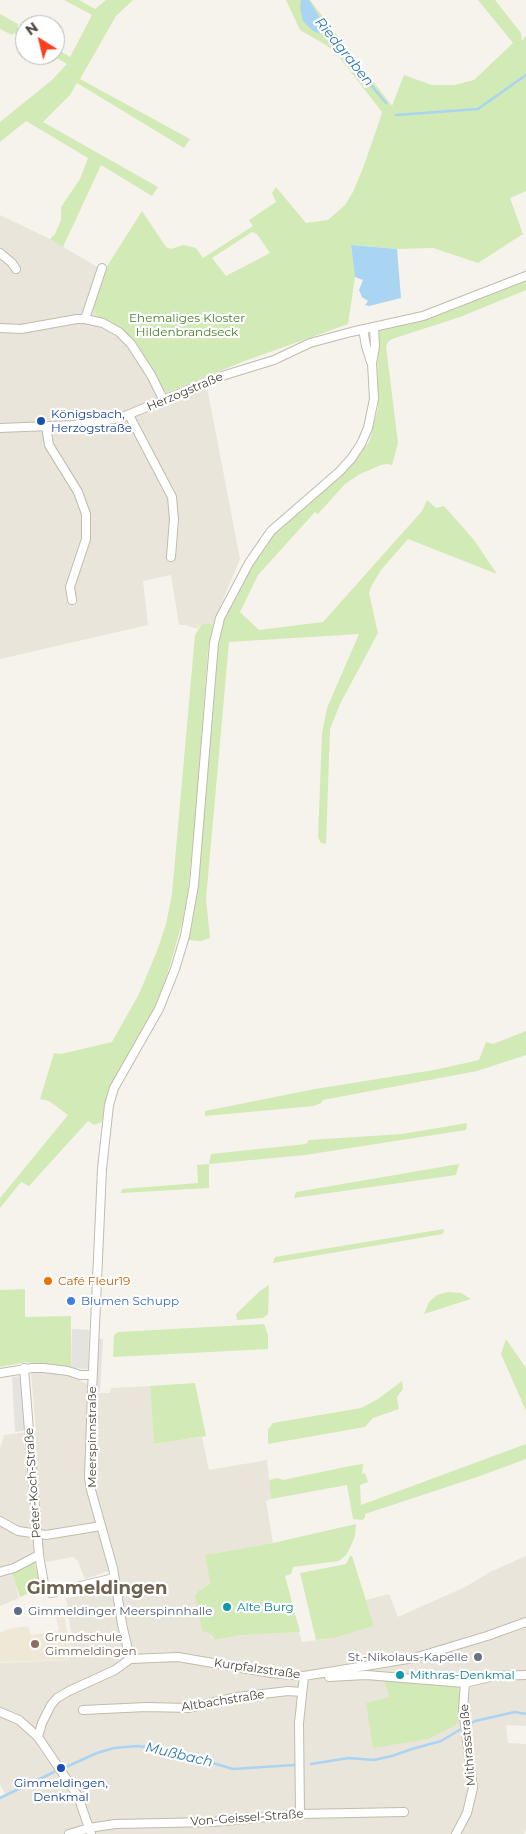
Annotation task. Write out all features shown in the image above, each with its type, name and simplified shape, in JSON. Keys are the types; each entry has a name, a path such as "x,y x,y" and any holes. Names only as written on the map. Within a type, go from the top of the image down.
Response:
{"street":[{"path":"0,253 12,262 16,268"},
{"path":"85,319 102,268"},
{"name":"Herzogstraße","path":"0,428 105,421 130,415 222,376 274,360 310,343 424,316 526,276"},
{"path":"0,328 21,328 85,319 103,323 126,338 147,368 164,401"},
{"path":"372,364 374,327"},
{"path":"363,329 372,364"},
{"name":"Meerspinnstraße","path":"130,1659 114,1578 90,1478 92,1375 102,1169 109,1106 114,1088 164,998 178,959 189,916 194,885 216,629 235,588 271,531 343,468 361,444 368,428 374,399 372,364"},
{"path":"130,415 172,497 174,518 171,557"},
{"path":"46,426 49,445 81,499 86,514 86,539 70,587 72,600"},
{"path":"0,1373 24,1368 56,1369 80,1376 92,1375"},
{"name":"Peter-Koch-Straße","path":"0,1572 39,1555 24,1368"},
{"path":"0,1521 18,1531 38,1535 100,1526"},
{"path":"39,1555 44,1584 51,1593 114,1578"},
{"name":"Kurpfalzstraße","path":"130,1659 178,1657 271,1673 304,1676 414,1658 526,1622"},
{"path":"38,1737 42,1723 51,1705 57,1698 115,1670 130,1659"},
{"path":"319,1674 328,1677 366,1675 464,1683 494,1676 526,1675"},
{"path":"300,1814 299,1723 304,1676"},
{"name":"Mithrasstraße","path":"456,1834 467,1813 473,1788 464,1717 464,1683"},
{"name":"Altbachstraße","path":"83,1710 188,1708 243,1696 288,1691 302,1692"},
{"path":"0,1712 19,1720 38,1737 78,1796 90,1831"},
{"name":"Von-Geissel-Straße","path":"69,1834 90,1831 115,1824 213,1822 300,1814 404,1812"}],"shaded area":[{"path":"0,215 50,239 104,271 93,309 97,316 120,328 130,337 166,393 202,378 207,387 240,559 213,624 202,624 197,629 186,625 179,625 171,575 143,581 148,625 0,659"},
{"name":"Blumen Schupp","path":"72,1329 89,1330 88,1369 71,1368"},
{"path":"94,1338 103,1339 100,1392 92,1392"},
{"path":"61,1371 87,1384 88,1393 110,1393 111,1388 150,1386 154,1444 202,1437 209,1470 267,1460 271,1499 266,1501 273,1543 205,1555 210,1584 198,1591 214,1640 241,1635 299,1632 302,1642 334,1638 374,1626 366,1600 389,1594 398,1617 465,1587 490,1572 526,1556 526,1726 506,1725 508,1743 526,1744 526,1828 524,1834 0,1834 0,1799 6,1796 0,1784 0,1663 67,1660 72,1653 66,1598 90,1594 89,1589 117,1584 114,1569 85,1579 78,1561 73,1557 46,1562 42,1550 10,1566 19,1598 0,1606 0,1449 4,1435 36,1431 31,1374 35,1372"},
{"path":"25,1376 29,1430 15,1432 12,1377"},
{"name":"Grundschule Gimmeldingen","path":"63,1610 71,1653 66,1660 0,1662 0,1633 8,1629 28,1626 31,1635 59,1631 55,1612"}],"green space":[{"path":"64,0 79,0 95,9 106,0 133,0 116,16 80,79 190,139 184,148 77,83 70,95 43,122 158,187 152,196 101,165 63,247 50,239 55,234 61,220 61,207 80,179 88,158 26,121 0,142 0,122 52,80 67,64 65,63 65,54 70,57 92,15"},
{"name":"Ehemaliges Kloster Hildenbrandseck","path":"286,0 310,0 392,106 404,75 432,85 455,85 474,80 513,43 478,0 495,0 521,33 522,41 526,35 526,191 510,198 523,234 478,263 433,248 397,249 351,245 355,277 348,324 242,362 166,393 130,337 120,328 97,316 93,309 104,271 142,211 166,247 171,249 183,245 196,248 203,258 253,226 249,220 276,202 272,193 276,187 306,223 328,220 345,205 353,192 363,168 382,112 336,53 300,30","holes":["252,232 257,234 270,253 226,276 212,258"]},
{"path":"0,14 15,22 15,34 12,35 0,29"},
{"path":"526,279 526,290 460,317 392,339 388,342 386,346 398,443 392,465 381,465 360,474 345,484 318,514 315,512 258,575 240,612 259,630 323,622 422,511 427,500 436,508 444,506 474,540 497,574 408,539 381,570 369,593 378,633 340,704 330,729 326,844 321,843 318,837 322,733 327,708 359,634 229,642 206,899 210,938 201,941 187,940 195,901 218,640 227,611 271,534 322,492 351,464 369,442 378,408 377,331 414,323 454,309"},
{"path":"202,624 213,624 208,649 195,823 186,909 164,986 150,1017 114,1080 105,1102 102,1122 94,1125 88,1121 29,1186 21,1182 0,1208 0,1198 68,1115 49,1101 40,1099 54,1053 61,1054 112,1042 139,994 157,951 166,924 172,894 195,635"},
{"path":"526,1031 526,1055 477,1071 323,1100 314,1106 205,1116 205,1111 315,1089 434,1070 479,1060 486,1042 493,1044"},
{"path":"467,1123 466,1130 305,1155 209,1164 211,1154 306,1144 309,1140 402,1134"},
{"path":"209,1164 209,1188 121,1193 122,1189 198,1183 197,1165"},
{"path":"459,1164 456,1175 294,1198 296,1192"},
{"path":"444,1229 443,1234 273,1263 275,1257"},
{"path":"269,1285 268,1314 263,1318 237,1320 236,1314"},
{"path":"25,1289 25,1317 71,1316 71,1367 26,1362 0,1367 0,1290"},
{"path":"448,1292 461,1293 471,1299 424,1314 429,1302 437,1295"},
{"path":"264,1324 268,1335 268,1349 113,1357 114,1335 118,1332"},
{"path":"506,1339 526,1368 526,1411 501,1354"},
{"path":"402,1381 403,1389 397,1397 399,1409 373,1418 365,1427 268,1444 268,1430 273,1423 361,1408 378,1399"},
{"path":"195,1383 206,1436 154,1444 150,1386"},
{"path":"526,1444 526,1459 365,1514 365,1518 362,1520 353,1519 347,1485 271,1499 269,1480 278,1478 283,1480 363,1464 362,1474 365,1473 368,1482 360,1485 361,1505"},
{"path":"356,1524 355,1536 350,1548 339,1561 293,1567 291,1574 285,1576 300,1632 241,1635 214,1640 211,1634 202,1631 195,1596 198,1591 210,1584 205,1555 273,1543"},
{"path":"350,1556 352,1556 374,1626 334,1638 316,1640 300,1573 346,1564"},
{"path":"34,1561 41,1589 20,1597 11,1571"},
{"path":"384,1681 414,1681 456,1687 460,1691 457,1724 428,1739 373,1748 366,1703 390,1697"}],"water":[{"path":"301,0 309,0 328,31 328,36 313,31 303,21 300,7"},
{"path":"351,245 397,249 401,298 369,306 365,305 368,301 362,297 359,290 363,280 355,277"}],"waterway":[{"name":"Riedgraben","path":"326,33 386,103"},
{"name":"Riedgraben","path":"396,115 478,109 526,75"},
{"name":"Mußbach","path":"311,1764 349,1758 374,1760 392,1756 441,1741 475,1721 515,1712 526,1714"},
{"name":"Mußbach","path":"66,1767 97,1753 114,1748 137,1746 165,1749 233,1769 294,1765"},
{"name":"Mußbach","path":"0,1798 54,1772"}],"place":[{"name":"Königsbach, Herzogstraße","path":"41,421"},
{"name":"Café Fleur19","path":"48,1281"},
{"name":"Blumen Schupp","path":"71,1301"},
{"name":"Alte Burg","path":"227,1607"},
{"name":"Gimmeldinger Meerspinnhalle","path":"18,1611"},
{"name":"Grundschule Gimmeldingen","path":"35,1644"},
{"name":"St.-Nikolaus-Kapelle","path":"478,1657"},
{"name":"Mithras-Denkmal","path":"400,1675"},
{"name":"Gimmeldingen, Denkmal","path":"61,1768"}],"district":[{"name":"Gimmeldingen","path":"97,1589"}]}
